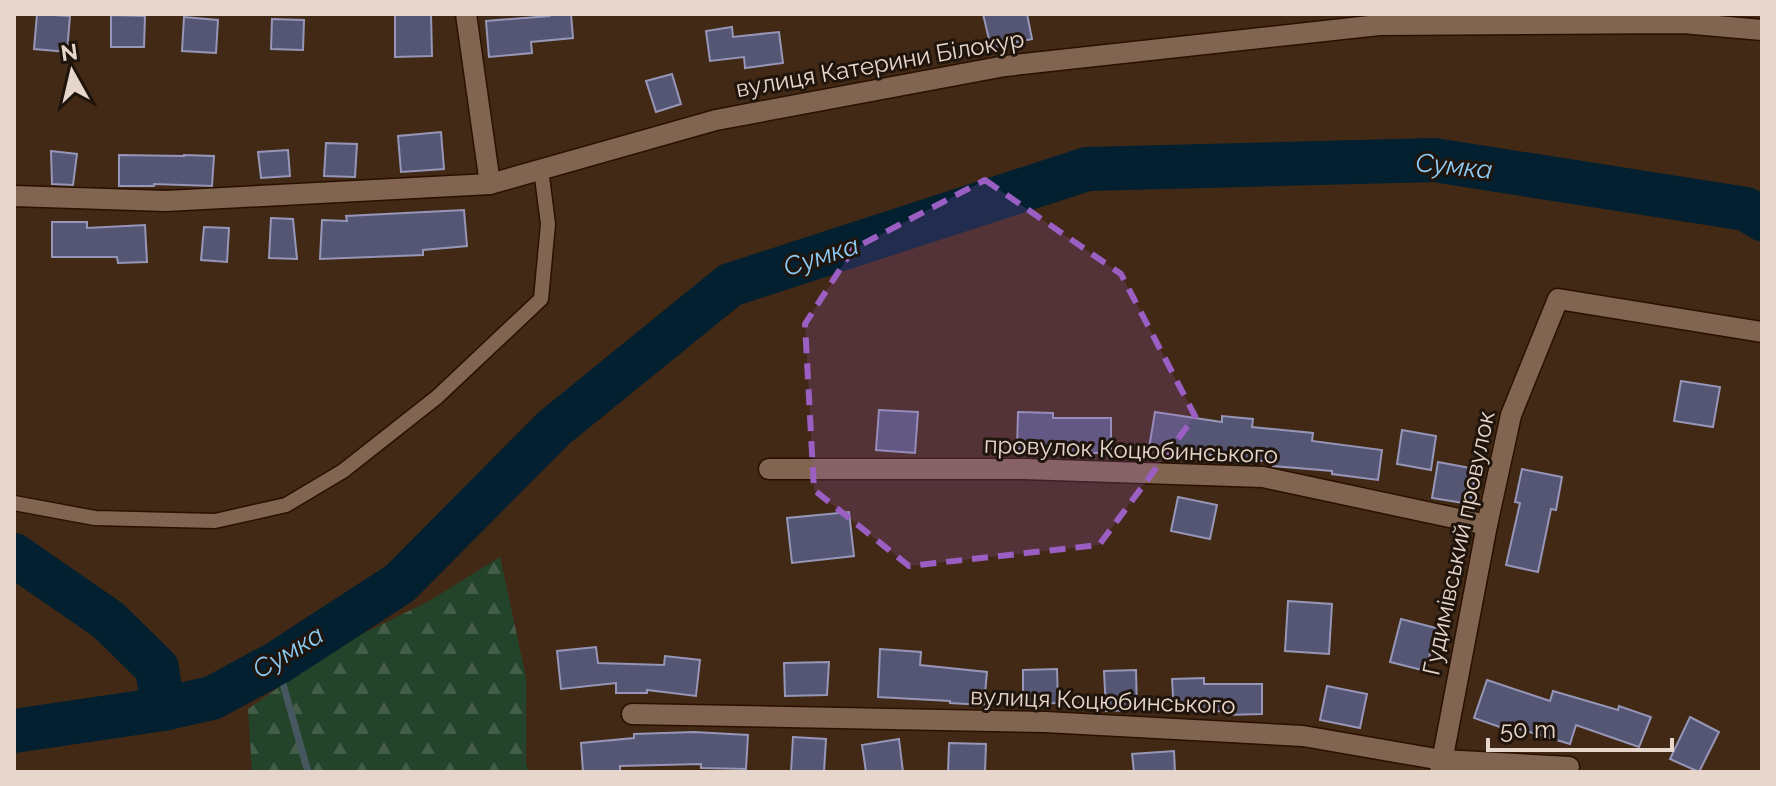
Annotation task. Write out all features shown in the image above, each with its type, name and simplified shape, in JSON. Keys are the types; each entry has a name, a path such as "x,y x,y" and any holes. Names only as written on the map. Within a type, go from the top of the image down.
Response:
{"street":[{"path":"466,14 490,184"},
{"name":"вулиця Катерини Білокур","path":"14,196 166,201 490,184 716,120 1020,64 1379,25 1683,23 1762,30"},
{"name":"Гудимівський провулок","path":"1441,766 1511,415 1558,299 1762,332"},
{"name":"провулок Коцюбинського","path":"769,469 1024,469 1263,477 1487,525"},
{"name":"вулиця Коцюбинського","path":"632,714 1045,722 1303,736 1441,766 1569,767"}],"lane":[{"path":"14,503 95,518 215,521 286,505 343,471 437,397 541,299 548,224 541,169"}],"highlighted area":[{"path":"985,180 1121,274 1195,416 1099,545 909,566 814,490 805,324 853,249"}],"green space":[{"path":"500,557 526,677 528,772 252,772 248,709 336,647 429,601"}],"building":[{"path":"37,14 70,16 67,52 34,49"},
{"path":"395,14 431,14 432,56 395,57"},
{"path":"571,14 573,38 531,42 532,53 489,57 486,21"},
{"path":"983,14 1027,14 1032,39 991,48"},
{"path":"111,15 145,16 144,47 111,47"},
{"path":"184,17 218,20 216,53 182,51"},
{"path":"272,19 304,20 303,50 271,49"},
{"path":"732,27 733,37 779,32 783,63 745,68 744,57 710,61 706,31"},
{"path":"672,74 681,104 656,112 646,81"},
{"path":"441,132 444,169 401,172 398,136"},
{"path":"326,143 357,144 355,177 324,176"},
{"path":"288,150 290,176 261,178 258,152"},
{"path":"51,151 77,154 73,185 52,184"},
{"path":"119,155 214,156 212,186 119,186"},
{"path":"464,210 467,246 423,250 423,255 320,259 322,220 347,221 346,216"},
{"path":"271,218 293,219 297,259 269,258"},
{"path":"52,222 87,222 87,228 145,225 147,262 118,263 117,257 52,257"},
{"path":"204,227 229,228 227,262 201,260"},
{"path":"1681,381 1720,387 1713,427 1674,421"},
{"path":"879,410 918,412 915,453 876,450"},
{"path":"1018,412 1053,413 1053,418 1111,418 1111,453 1017,449"},
{"path":"1155,412 1222,422 1222,416 1253,419 1252,427 1313,433 1312,441 1382,450 1378,480 1332,474 1332,471 1273,466 1273,462 1149,448"},
{"path":"1402,430 1436,436 1431,470 1397,464"},
{"path":"1438,462 1476,469 1470,504 1432,498"},
{"path":"1522,469 1562,477 1556,510 1551,509 1538,572 1506,565 1520,503 1515,502"},
{"path":"1178,497 1217,505 1210,539 1171,531"},
{"path":"849,512 854,556 792,563 787,518"},
{"path":"1288,601 1332,604 1329,654 1285,651"},
{"path":"1401,619 1436,628 1426,671 1390,662"},
{"path":"596,647 598,663 664,665 665,656 700,660 696,696 647,690 647,693 616,693 616,683 561,689 557,651"},
{"path":"880,649 921,652 920,665 987,672 984,705 878,697"},
{"path":"829,662 827,695 785,696 784,663"},
{"path":"1057,669 1058,703 1023,704 1023,670"},
{"path":"1136,670 1137,710 1106,711 1104,671"},
{"path":"1204,678 1204,684 1262,684 1262,714 1225,715 1225,711 1174,713 1172,679"},
{"path":"1487,680 1550,701 1553,691 1618,710 1619,706 1651,717 1639,747 1576,725 1570,744 1516,728 1514,732 1474,718"},
{"path":"1327,686 1367,694 1360,728 1320,720"},
{"path":"1690,717 1719,732 1699,772 1670,759"},
{"path":"694,732 748,735 746,769 701,768 701,764 620,766 620,772 583,772 581,743 634,738 634,734"},
{"path":"793,737 826,739 824,772 791,772"},
{"path":"899,739 903,772 866,772 862,745"},
{"path":"949,743 986,744 985,772 948,772"},
{"path":"1174,751 1175,772 1134,772 1132,754"}],"waterway":[{"name":"Сумка","path":"14,731 163,709 212,698 277,663 400,583 554,428 730,285 1087,169 1434,160 1746,209 1762,219"},
{"path":"14,555 108,620 157,668 163,709"},
{"path":"277,663 308,772"}]}
